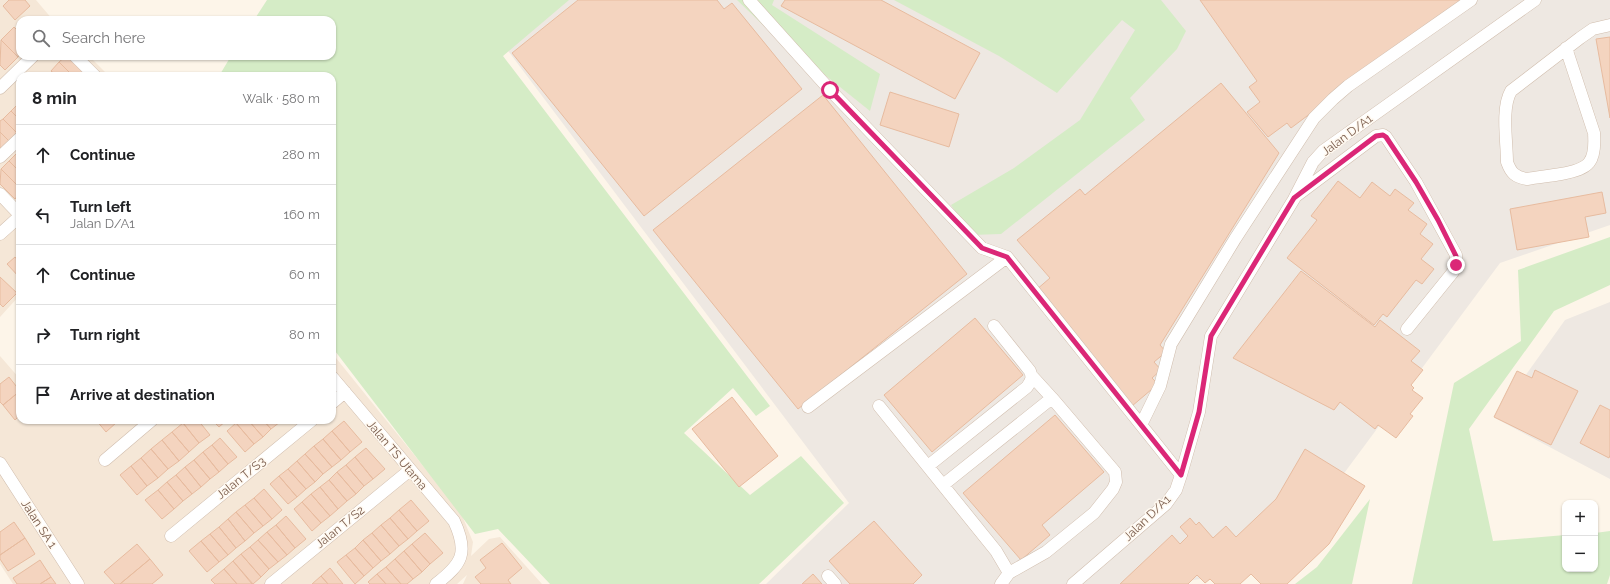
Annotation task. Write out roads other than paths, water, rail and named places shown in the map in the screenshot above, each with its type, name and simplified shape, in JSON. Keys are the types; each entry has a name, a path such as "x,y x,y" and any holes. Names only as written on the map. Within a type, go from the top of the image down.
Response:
{"street":[{"path":"749,0 830,90 982,248 1007,257 1181,475"},
{"path":"1141,425 1160,386 1171,344 1235,239 1314,118 1348,86 1471,0"},
{"name":"Jalan D/A1","path":"1073,584 1166,504 1176,490 1199,412 1211,336 1294,198 1313,162 1323,151 1535,0"},
{"path":"1566,48 1594,133 1595,147 1592,157 1590,162 1578,171 1527,179 1519,178 1510,170 1507,162 1506,108 1507,98 1511,91 1566,48 1593,29 1610,25"},
{"path":"16,72 29,60"},
{"path":"78,60 88,72"},
{"path":"0,88 16,72"},
{"path":"1294,198 1376,136 1383,135 1386,137 1416,182 1456,256 1456,265 1453,272 1407,329"},
{"path":"0,158 16,142"},
{"path":"0,194 16,211"},
{"path":"0,234 16,219"},
{"path":"808,407 1007,257"},
{"path":"994,326 1030,371 1032,376 1115,472 1116,482 1113,489 1094,513 1046,552 1009,573 1001,584"},
{"path":"928,466 1026,387 1031,381 1032,376"},
{"name":"Jalan TS Utama","path":"336,382 454,521 460,534 462,547 460,560 450,573 436,584"},
{"path":"336,400 345,392"},
{"path":"944,485 1052,398"},
{"path":"879,406 996,551 1009,573"},
{"path":"105,460 147,424"},
{"name":"Jalan T/S3","path":"170,536 307,424"},
{"name":"Jalan SA 1","path":"0,463 78,584"},
{"name":"Jalan T/S2","path":"271,584 410,470"}]}
